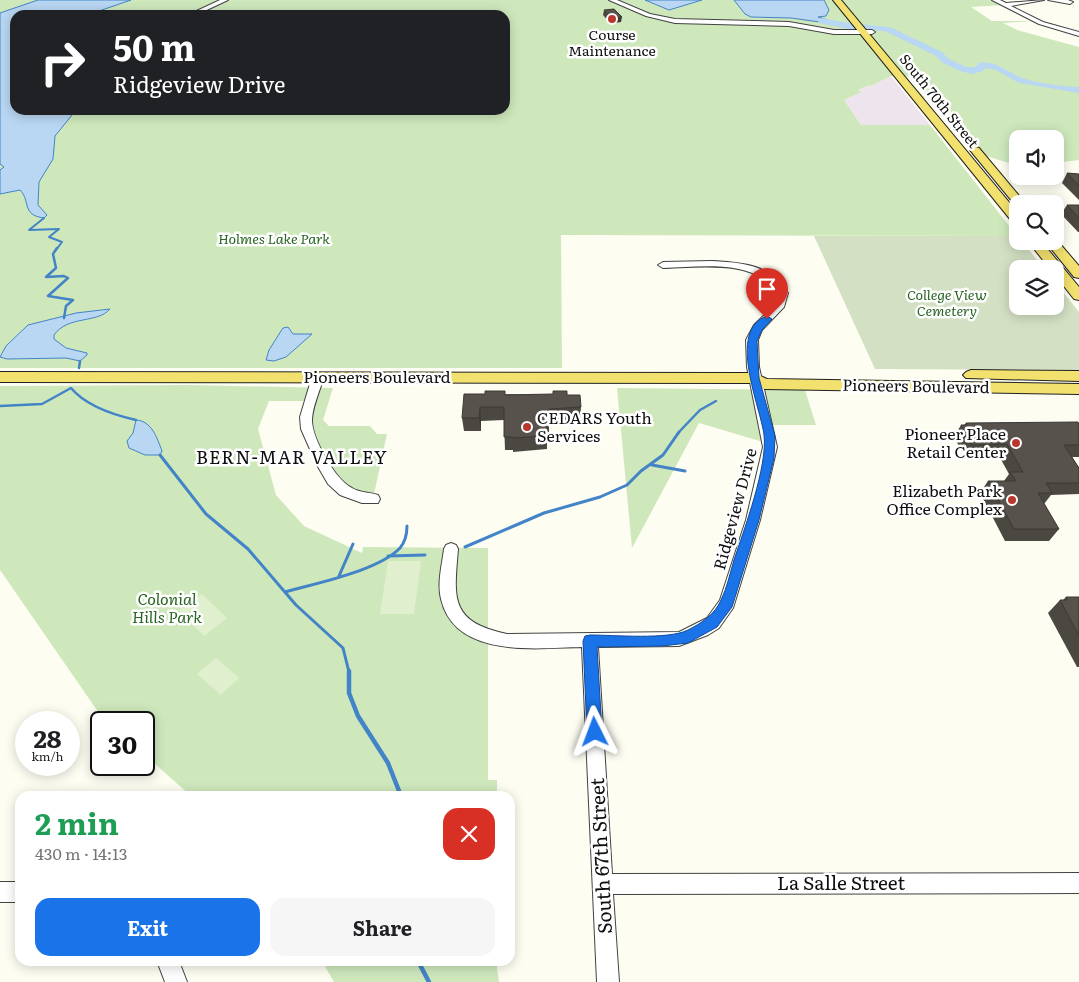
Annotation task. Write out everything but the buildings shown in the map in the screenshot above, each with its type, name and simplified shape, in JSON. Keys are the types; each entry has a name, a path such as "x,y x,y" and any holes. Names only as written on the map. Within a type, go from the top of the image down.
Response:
{"main road":[{"name":"South 70th Street","path":"837,0 1012,195"},
{"name":"South 70th Street","path":"846,0 863,30 1009,210"},
{"path":"1041,250 1079,296"},
{"path":"1059,250 1079,274"},
{"name":"Pioneers Boulevard","path":"754,378 762,373 1079,376"},
{"name":"Pioneers Boulevard","path":"0,377 754,378 764,384 1079,389"}],"street":[{"path":"202,10 225,0"},
{"path":"612,0 648,15 675,21 789,24 830,32 863,30"},
{"path":"995,0 1041,23 1079,34"},
{"path":"1004,5 1041,0"},
{"path":"1051,0 1071,2"},
{"name":"Ridgeview Drive","path":"451,549 447,588 449,600 460,620 488,638 507,641 679,639 702,630 721,614 734,581 769,458 770,436 754,378 754,335 758,328 781,305 783,294 777,284 765,274 739,266 664,265"},
{"path":"318,377 306,418 306,425 327,474 342,490 349,494 373,499"},
{"name":"South 67th Street","path":"590,641 608,982"},
{"name":"La Salle Street","path":"603,884 1079,883"},
{"path":"0,892 15,892"},
{"path":"170,966 176,982"}],"shaded area":[{"path":"891,76 930,125 861,125 844,100 860,92 857,91"}],"green space":[{"name":"Holmes Lake Park","path":"0,0 995,0 1004,5 971,7 992,21 1035,21 1003,23 1017,30 1079,47 1079,160 1064,162 1064,130 1009,130 1009,163 986,156 941,105 935,105 910,76 906,77 924,97 925,103 902,76 891,76 871,86 869,85 858,90 861,92 844,100 861,125 930,125 1009,226 1009,236 561,235 562,368 0,368"},
{"name":"College View Cemetery","path":"814,236 1009,236 1009,250 1029,250 1037,260 1009,260 1009,315 1064,315 1064,293 1079,312 1079,370 875,369"},
{"name":"Colonial Hills Park","path":"190,385 333,388 323,420 329,426 370,426 377,434 387,434 373,499 342,490 308,430 311,401 269,401 258,429 276,495 304,526 362,553 363,547 488,548 488,780 497,780 497,791 185,791 155,764 155,711 98,711 0,570 0,386"},
{"path":"617,388 805,390 816,425 767,425 770,444 699,423 632,548"},
{"path":"388,561 421,561 414,614 380,614"},
{"path":"202,594 227,618 204,636 179,610"},
{"path":"216,658 239,678 221,695 197,674"},
{"path":"325,966 497,966 499,982 334,982"}],"water":[{"path":"38,0 131,0 102,10 10,10 10,115 72,115 55,136 53,159 39,182 38,205 47,215 44,218 29,211 20,190 0,194 0,170 4,167 0,164 0,13"},
{"path":"645,0 702,0 669,10"},
{"path":"734,0 824,0 829,10 826,16 818,17 848,26 791,18 751,17 745,14"},
{"path":"110,309 98,317 67,325 54,335 54,339 66,348 87,353 80,361 66,358 7,359 0,357 6,346 28,325 76,313"},
{"path":"288,327 293,334 312,334 286,357 274,361 266,360 269,350 283,328"},
{"path":"136,420 146,423 153,431 162,451 160,455 145,455 129,448 127,441 133,433"}],"waterway":[{"path":"822,21 848,26 887,29 939,54 946,61 963,69 972,71 980,69 981,65 992,66 1022,81 1079,90"},
{"path":"44,218 29,230 59,229 49,237 62,242 56,250"},
{"path":"57,248 53,254 56,268 46,277 64,276 68,278 48,296 73,300 66,306 64,318"},
{"path":"79,368 80,361"},
{"path":"0,406 42,404 71,388 92,405 136,420"},
{"path":"678,433 700,410 716,401"},
{"path":"465,547 544,513 600,497 627,485 641,471 663,455 679,432"},
{"path":"160,455 206,514 248,549 296,605 343,648 349,672"},
{"path":"652,465 685,471"},
{"path":"390,556 403,543 407,526"},
{"path":"339,576 353,544"},
{"path":"390,556 425,555"},
{"path":"285,592 362,570 390,556"},
{"path":"349,672 349,693 358,716 388,763 399,791"},
{"path":"421,966 429,982"}],"place":[{"name":"Course Maintenance","path":"612,19"},
{"name":"CEDARS Youth Services","path":"527,427"},
{"name":"Pioneer Place Retail Center","path":"1016,443"},
{"name":"Elizabeth Park Office Complex","path":"1012,500"}],"district":[{"name":"BERN-MAR VALLEY","path":"292,458"}],"route":[{"path":"595,732 590,641 662,640 688,637 713,623 727,603 753,520 769,458 770,436 754,378 752,341 758,328 767,319"}]}
